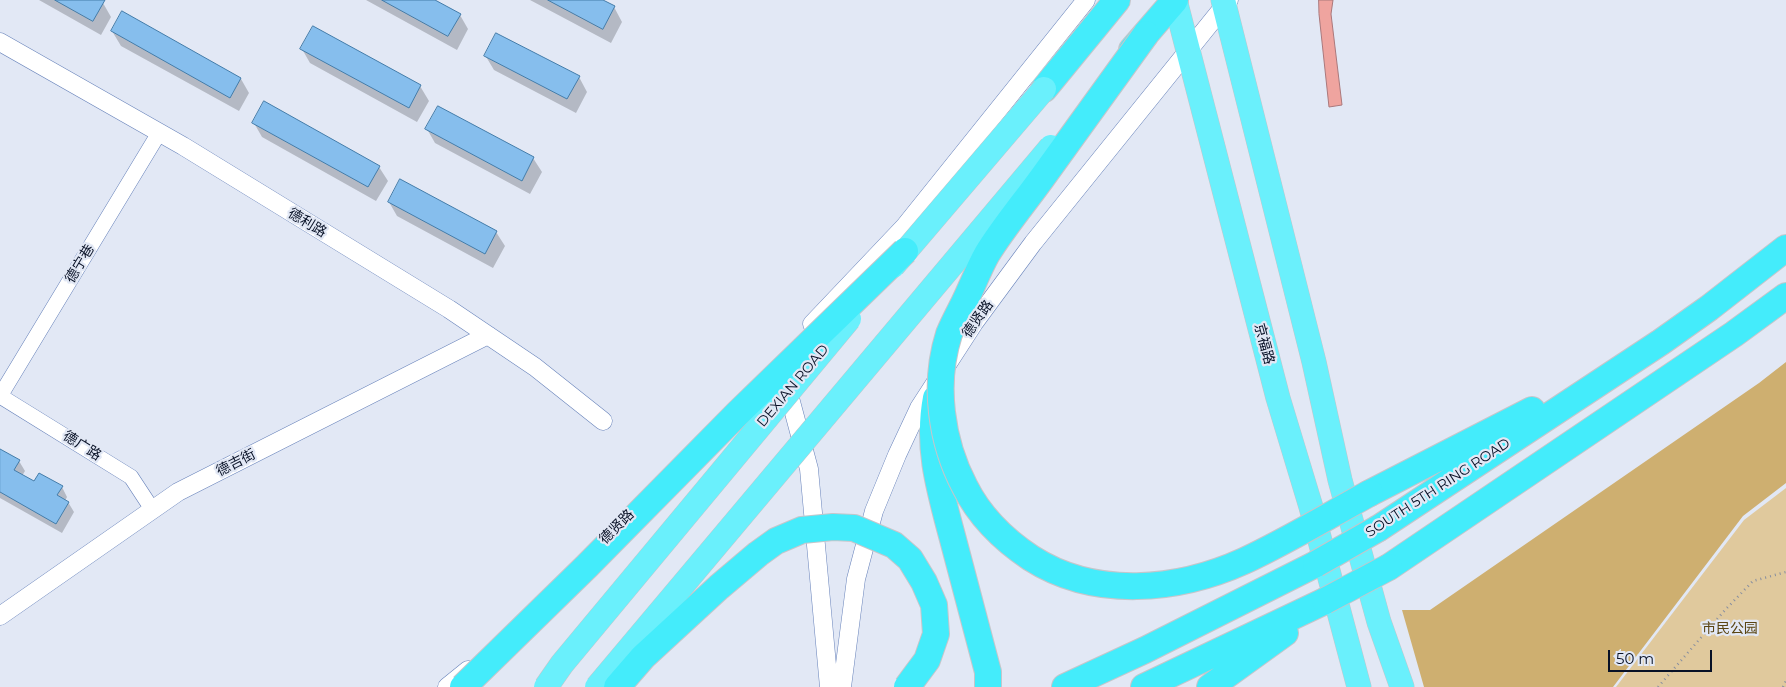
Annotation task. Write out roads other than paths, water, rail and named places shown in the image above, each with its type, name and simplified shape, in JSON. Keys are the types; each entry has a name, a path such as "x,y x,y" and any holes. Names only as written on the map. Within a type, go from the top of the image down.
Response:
{"highway":[{"path":"1044,89 1117,0"},
{"path":"597,687 1175,0"},
{"name":"京福路","path":"1175,0 1278,398 1311,507 1358,687"},
{"path":"1226,2 1314,362 1340,480 1379,622 1402,687"},
{"path":"988,687 988,672 937,479 932,445 933,413 949,334 987,254 1146,34"},
{"name":"DEXIAN ROAD","path":"546,687 569,656 905,251 1044,89"},
{"name":"SOUTH 5TH RING ROAD","path":"1065,687 1144,650 1316,564 1379,528 1661,342 1709,308 1786,248"},
{"path":"463,687 587,566 738,412 905,251"},
{"path":"1144,687 1325,601 1389,567 1726,339 1786,296"},
{"path":"940,376 942,414 948,445 958,475 973,504 997,532 1045,567 1071,578 1100,584 1130,586 1161,584 1200,577 1243,561 1661,342"},
{"path":"617,687 643,657 718,587 758,554 776,541 802,530 833,527 854,528 894,545 910,559 924,582 934,605 936,634 927,660 908,687"},
{"path":"1210,687 1288,632 1325,601"}],"street":[{"name":"德贤路","path":"447,687 480,660 629,516 905,226 1086,0"},
{"name":"德贤路","path":"842,687 856,578 874,511 896,455 919,408 974,323 1033,243 1226,2"},
{"name":"德利路","path":"0,42 159,133 449,309 536,367 603,421"},
{"name":"德宁巷","path":"0,396 159,133"},
{"name":"德吉街","path":"0,616 178,492 488,336"},
{"path":"780,358 810,469 829,687"},
{"name":"德广路","path":"0,396 131,477 152,509"}],"park label":[{"name":"市民公园","path":"1730,629"}]}
